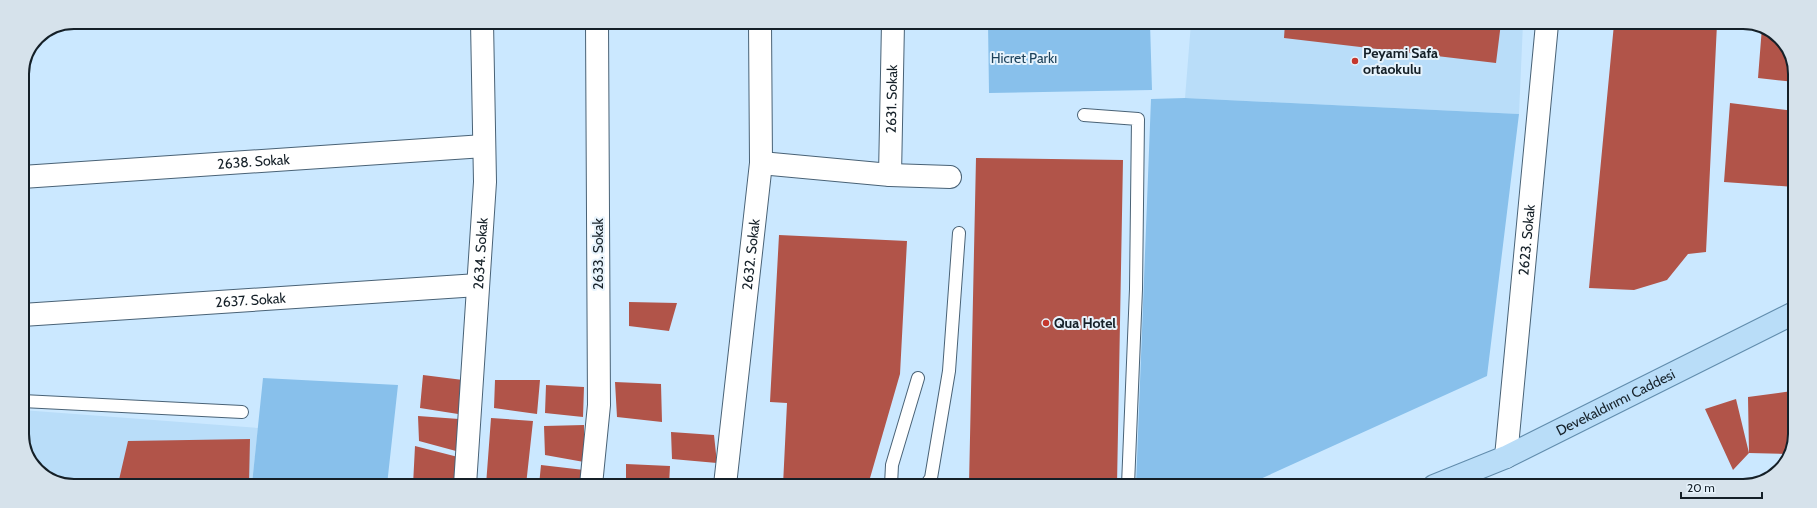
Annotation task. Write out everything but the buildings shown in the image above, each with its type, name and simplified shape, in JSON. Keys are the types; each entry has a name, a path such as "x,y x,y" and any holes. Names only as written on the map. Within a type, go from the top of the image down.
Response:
{"main road":[{"name":"Devekaldırımı Caddesi","path":"1451,479 1506,457 1788,316"}],"street":[{"name":"2634. Sokak","path":"465,479 485,182 482,29"},
{"name":"2633. Sokak","path":"592,479 599,405 597,29"},
{"name":"2632. Sokak","path":"726,479 761,163 760,29"},
{"name":"2631. Sokak","path":"890,175 893,29"},
{"name":"2623. Sokak","path":"1506,457 1547,29"},
{"name":"2638. Sokak","path":"29,177 484,146"},
{"path":"761,163 890,175 950,177"},
{"name":"2637. Sokak","path":"29,316 478,286"}],"lane":[{"path":"1084,115 1138,119 1136,289 1128,479"},
{"path":"930,479 949,371 959,233"},
{"path":"891,479 892,465 918,378"},
{"path":"29,401 242,412"}],"shaded area":[{"name":"Peyami Safa ortaokulu","path":"1191,29 1523,29 1519,114 1185,98"},
{"path":"29,411 258,428 253,479 68,479 57,476 44,468 32,451 29,437"}],"green space":[{"name":"Hicret Parkı","path":"988,29 1150,29 1152,90 989,93"},
{"path":"1185,98 1519,114 1487,376 1260,479 1136,479 1151,99"},
{"path":"263,378 398,385 388,479 253,479"}],"place":[{"name":"Peyami Safa ortaokulu","path":"1355,61"},
{"name":"Qua Hotel","path":"1046,323"}]}
